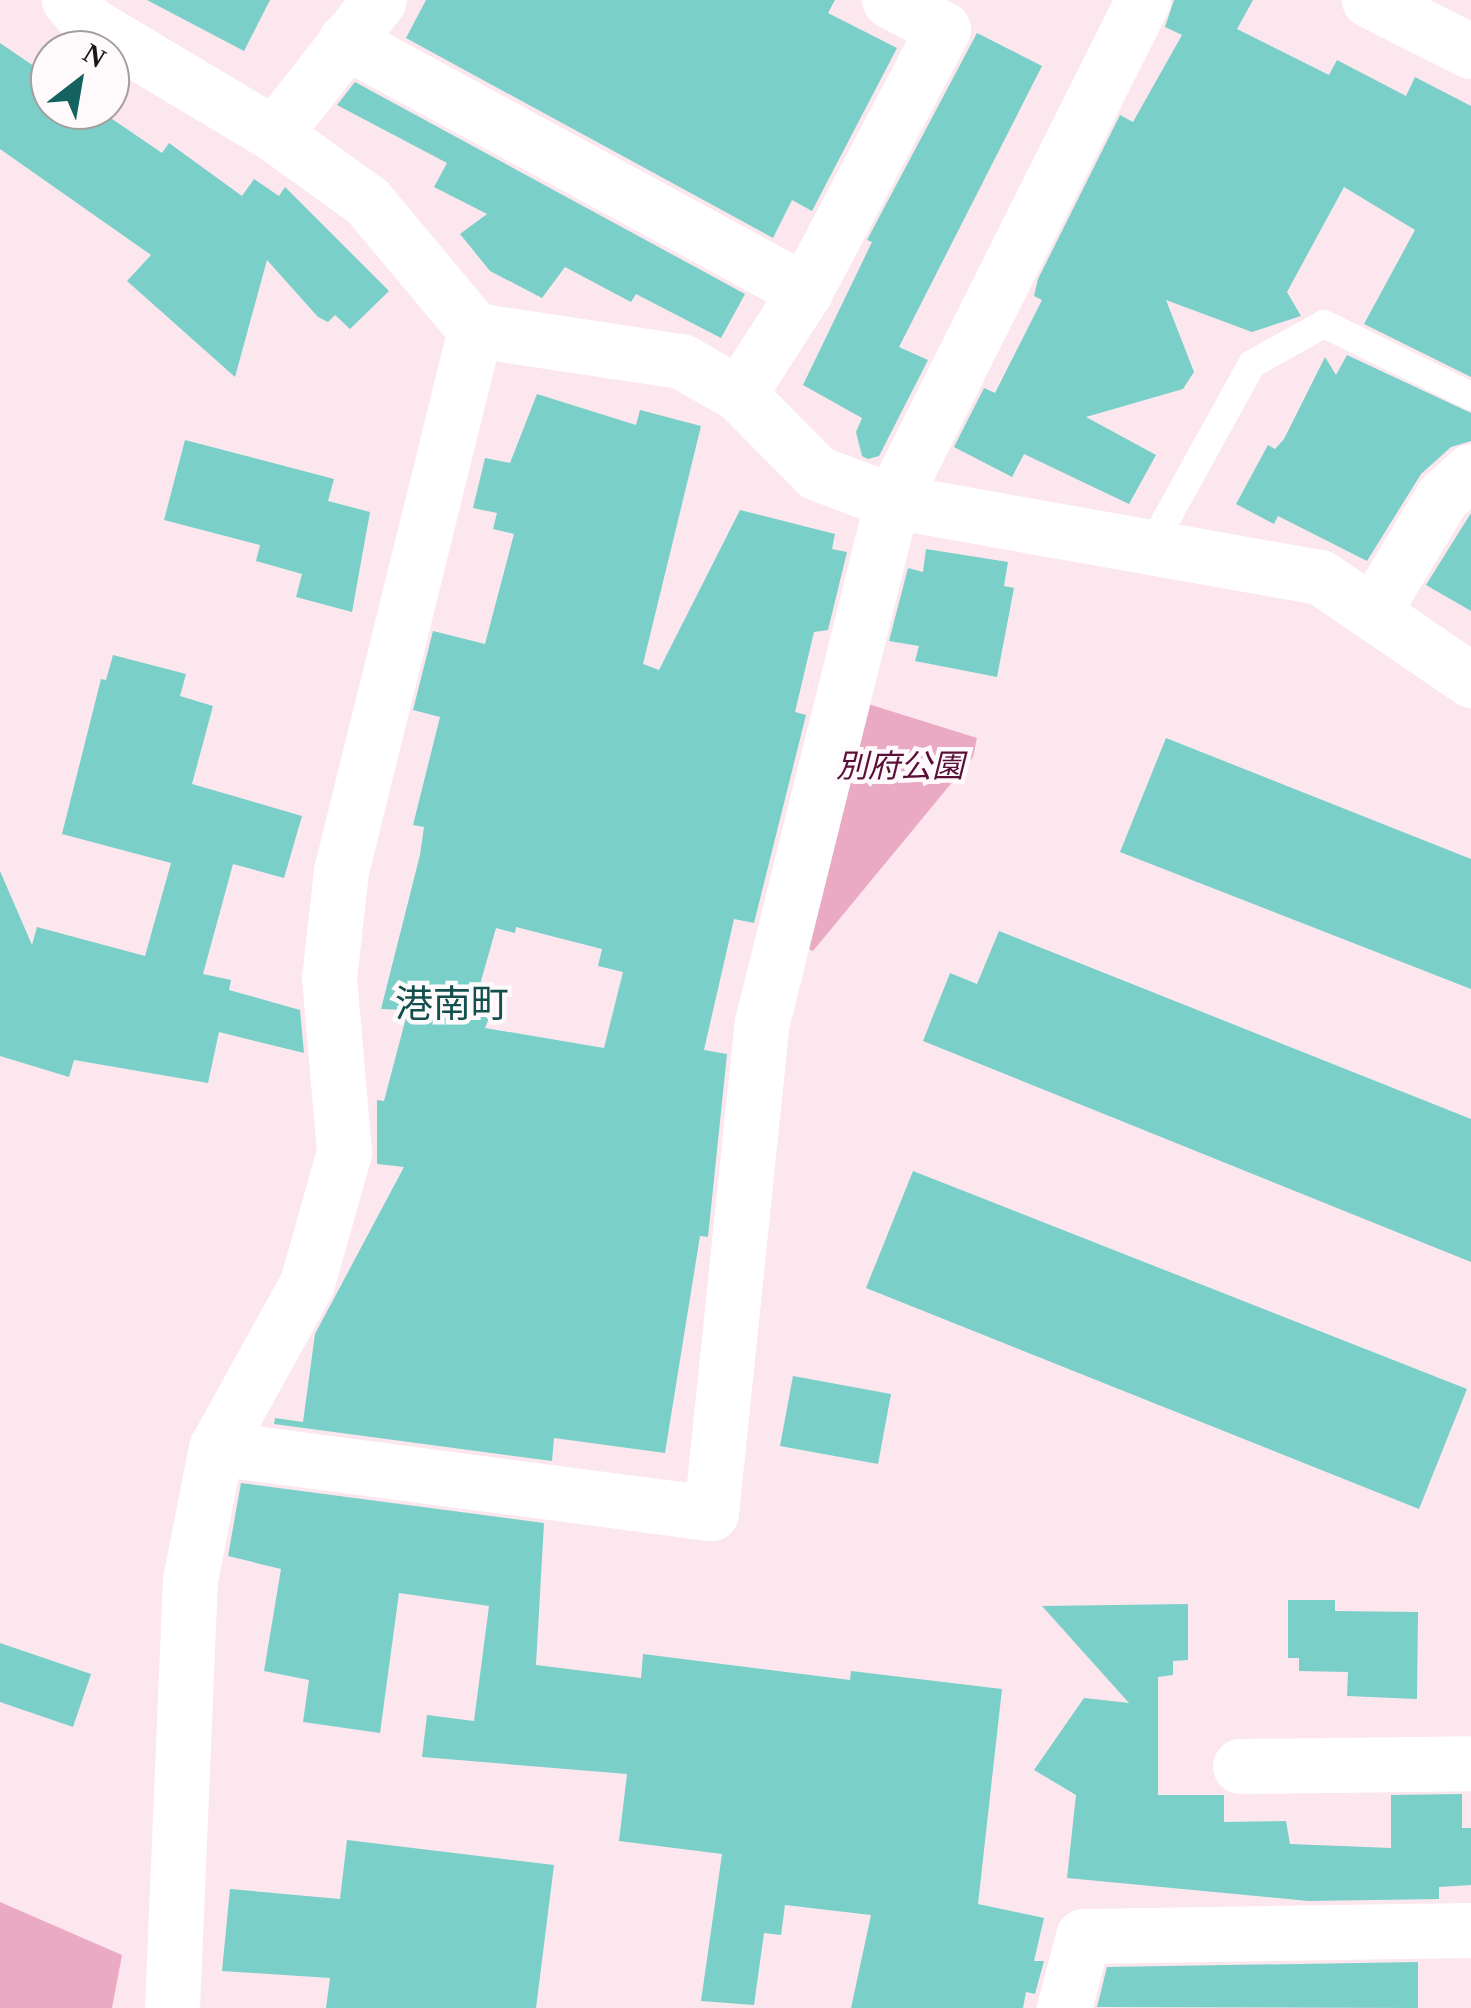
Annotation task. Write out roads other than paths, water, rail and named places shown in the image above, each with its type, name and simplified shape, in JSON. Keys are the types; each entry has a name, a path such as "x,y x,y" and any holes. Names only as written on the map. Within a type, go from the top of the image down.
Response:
{"street":[{"path":"274,134 380,0"},
{"path":"739,394 805,291 943,28 889,0"},
{"path":"216,1448 711,1513 762,1022 892,500 1144,0"},
{"path":"1369,0 1471,51"},
{"path":"87,8 368,202 475,330 681,361 739,394 817,472 892,500 1320,578 1471,680"},
{"path":"345,42 805,291"},
{"path":"172,2008 190,1580 216,1448 307,1282 344,1152 329,978 341,871 475,330"},
{"path":"1373,612 1442,497 1471,470"},
{"path":"1240,1766 1471,1763"},
{"path":"1064,2008 1083,1936 1471,1930"}],"lane":[{"path":"1152,545 1252,364 1324,324 1471,396"}],"district":[{"name":"港南町","path":"452,1005"}],"park label":[{"name":"別府公園","path":"900,766"}]}
